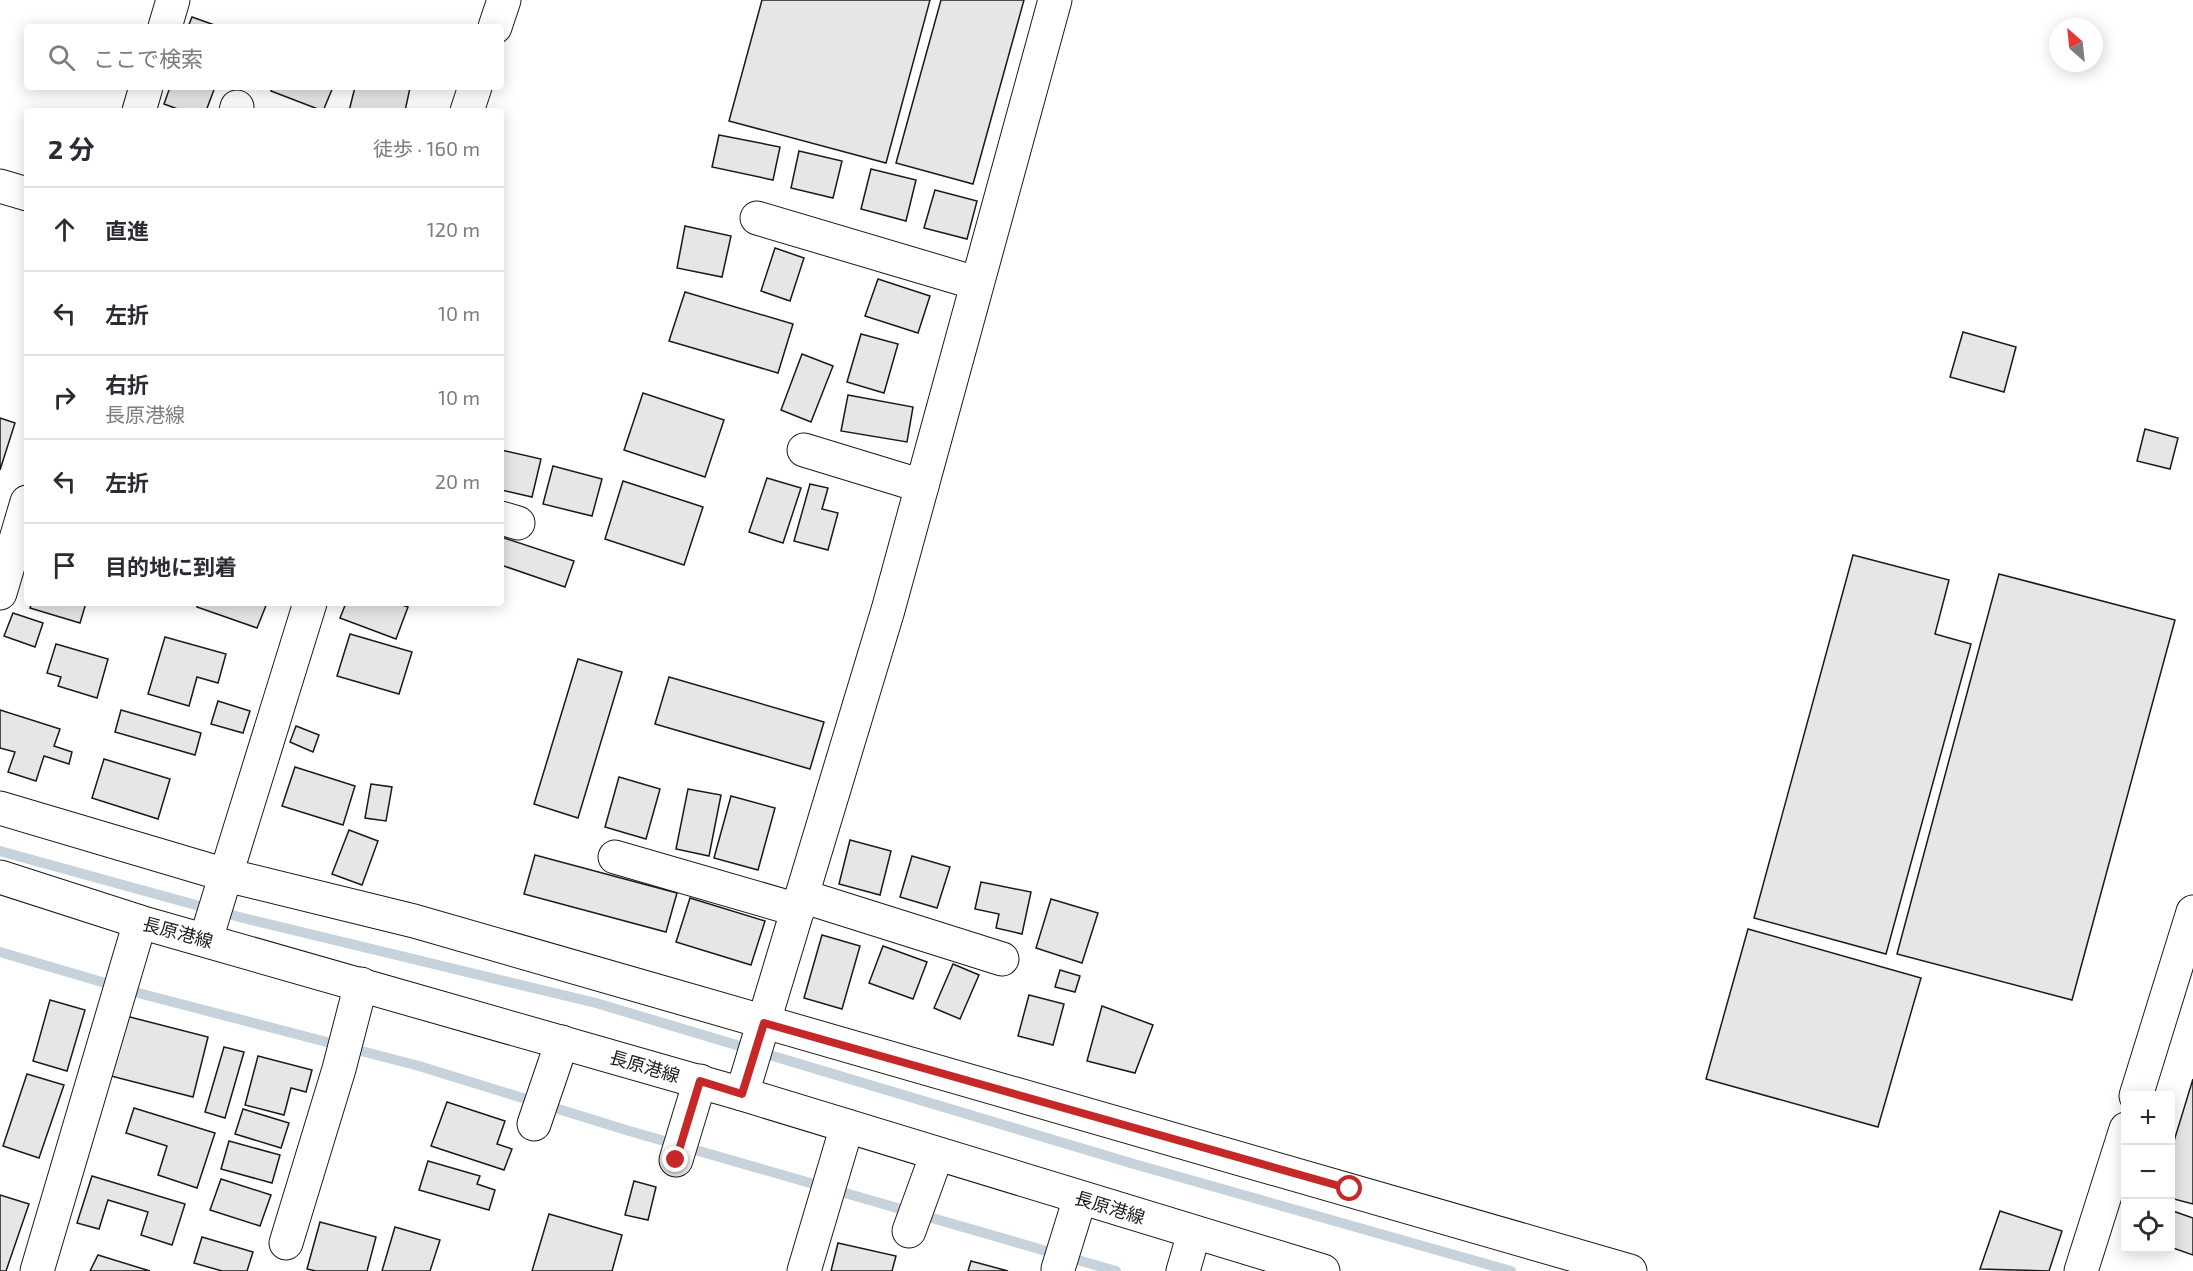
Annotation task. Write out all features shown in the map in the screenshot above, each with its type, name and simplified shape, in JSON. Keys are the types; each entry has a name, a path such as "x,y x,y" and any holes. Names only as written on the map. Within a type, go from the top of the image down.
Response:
{"street":[{"path":"166,24 173,0"},
{"path":"496,24 504,0"},
{"path":"742,1094 888,610 1055,0"},
{"path":"140,108 145,90"},
{"path":"468,108 474,90"},
{"path":"0,186 24,193"},
{"path":"757,218 976,283"},
{"path":"804,450 922,486"},
{"path":"0,593 24,512"},
{"path":"206,939 309,606"},
{"path":"0,808 226,875 414,921 1630,1271"},
{"path":"615,857 800,903 1002,959"},
{"name":"長原港線","path":"0,877 140,922 700,1081 1323,1271"},
{"path":"2137,1091 2193,912"},
{"path":"37,1271 140,922"},
{"path":"286,1243 339,1069 361,984"},
{"path":"534,1124 562,1042"},
{"path":"676,1160 700,1081"},
{"path":"804,1271 847,1126"},
{"path":"2081,1271 2121,1145"},
{"path":"909,1231 937,1154"},
{"path":"1058,1269 1080,1198"},
{"path":"1183,1271 1194,1233"}],"building":[{"path":"762,0 930,0 886,163 729,121"},
{"path":"941,0 1024,0 973,184 896,163"},
{"path":"192,17 212,24 189,24"},
{"path":"169,90 214,90 207,108 175,108 164,104"},
{"path":"332,90 324,108 315,108 271,91"},
{"path":"354,90 410,90 406,108 350,108"},
{"path":"719,135 780,147 773,180 712,167"},
{"path":"799,151 842,161 833,198 791,188"},
{"path":"871,169 916,180 906,221 861,209"},
{"path":"935,190 977,201 967,239 924,228"},
{"path":"685,226 731,236 722,277 677,268"},
{"path":"775,248 804,258 790,301 761,291"},
{"path":"878,279 930,296 918,333 865,316"},
{"path":"685,292 793,324 778,373 669,341"},
{"path":"1963,332 2016,347 2004,392 1950,377"},
{"path":"861,334 898,344 884,393 847,382"},
{"path":"802,354 833,366 811,422 781,410"},
{"path":"643,393 724,420 705,477 624,450"},
{"path":"848,395 913,407 907,442 841,431"},
{"path":"0,418 15,423 0,470"},
{"path":"2145,429 2178,438 2170,469 2137,461"},
{"path":"504,451 541,459 532,497 504,491"},
{"path":"553,466 602,479 592,516 543,504"},
{"path":"767,478 801,488 783,543 749,532"},
{"path":"623,481 703,507 684,565 605,539"},
{"path":"810,484 828,488 822,509 838,513 828,550 794,541"},
{"path":"504,538 574,561 565,587 504,566"},
{"path":"1853,555 1949,580 1935,634 1971,644 1886,954 1754,918"},
{"path":"1999,574 2175,620 2072,1000 1897,954"},
{"path":"31,606 85,606 80,623 30,608"},
{"path":"197,606 266,606 257,628"},
{"path":"345,606 408,607 396,639 340,618"},
{"path":"13,613 43,623 35,647 4,636"},
{"path":"350,634 412,652 399,694 337,676"},
{"path":"165,637 226,654 218,683 197,677 189,706 148,694"},
{"path":"56,644 108,659 97,698 58,686 61,677 47,673"},
{"path":"578,659 622,672 578,818 534,804"},
{"path":"669,677 824,722 810,769 655,724"},
{"path":"218,701 250,711 243,733 211,724"},
{"path":"0,710 60,729 54,746 72,752 69,764 44,756 36,781 8,772 15,752 0,748"},
{"path":"121,710 201,733 195,755 115,732"},
{"path":"296,726 319,735 313,752 290,742"},
{"path":"104,759 170,779 158,819 92,798"},
{"path":"295,767 355,786 343,825 282,806"},
{"path":"619,777 660,789 646,839 605,827"},
{"path":"371,784 392,787 386,821 365,818"},
{"path":"688,789 721,795 709,856 676,849"},
{"path":"731,796 775,808 758,870 714,858"},
{"path":"349,830 378,841 362,885 332,874"},
{"path":"850,840 891,851 880,895 839,884"},
{"path":"535,855 677,893 666,932 524,894"},
{"path":"912,856 950,867 937,908 900,897"},
{"path":"981,882 1031,892 1022,934 996,928 999,914 975,909"},
{"path":"690,898 765,921 751,965 676,942"},
{"path":"1051,899 1098,913 1082,963 1036,948"},
{"path":"1748,929 1921,978 1878,1127 1706,1079"},
{"path":"822,935 860,946 842,1009 804,998"},
{"path":"883,946 927,962 913,999 869,983"},
{"path":"953,964 979,975 960,1019 934,1008"},
{"path":"1060,970 1080,976 1075,992 1055,987"},
{"path":"1029,995 1064,1004 1053,1045 1018,1036"},
{"path":"50,1000 85,1010 67,1071 33,1061"},
{"path":"1102,1006 1153,1025 1135,1073 1087,1061"},
{"path":"126,1016 208,1037 193,1097 111,1076"},
{"path":"224,1047 244,1052 225,1118 205,1112"},
{"path":"258,1056 312,1070 306,1092 291,1088 284,1115 245,1105"},
{"path":"27,1074 64,1085 39,1158 3,1146"},
{"path":"2193,1079 2193,1204 2175,1199 2175,1138"},
{"path":"447,1102 505,1121 497,1144 512,1149 504,1170 431,1146"},
{"path":"134,1108 215,1133 197,1188 158,1175 167,1146 126,1133"},
{"path":"243,1109 289,1123 281,1148 235,1134"},
{"path":"229,1141 280,1155 272,1183 221,1169"},
{"path":"428,1161 480,1176 477,1184 495,1190 489,1210 419,1190"},
{"path":"92,1176 185,1204 172,1245 141,1235 148,1212 108,1200 99,1229 77,1223"},
{"path":"221,1179 271,1195 260,1226 210,1210"},
{"path":"634,1181 656,1187 648,1220 625,1215"},
{"path":"0,1195 29,1204 6,1271 0,1271"},
{"path":"2000,1211 2062,1231 2049,1271 1980,1269"},
{"path":"2175,1212 2193,1218 2193,1255 2175,1249"},
{"path":"549,1214 622,1235 612,1271 532,1271"},
{"path":"320,1222 376,1237 367,1271 307,1269"},
{"path":"395,1227 440,1240 430,1271 382,1271"},
{"path":"202,1237 253,1252 247,1271 222,1271 194,1263"},
{"path":"838,1243 896,1256 892,1271 831,1271"},
{"path":"98,1255 150,1271 90,1271"},
{"path":"971,1261 1008,1271 968,1271"}],"waterway":[{"path":"0,851 243,918 596,1003 1134,1164 1511,1271"},
{"path":"0,952 146,995 419,1066 626,1130 1116,1271"}],"route":[{"path":"676,1160 700,1081 742,1094 764,1023 1350,1189"}]}
